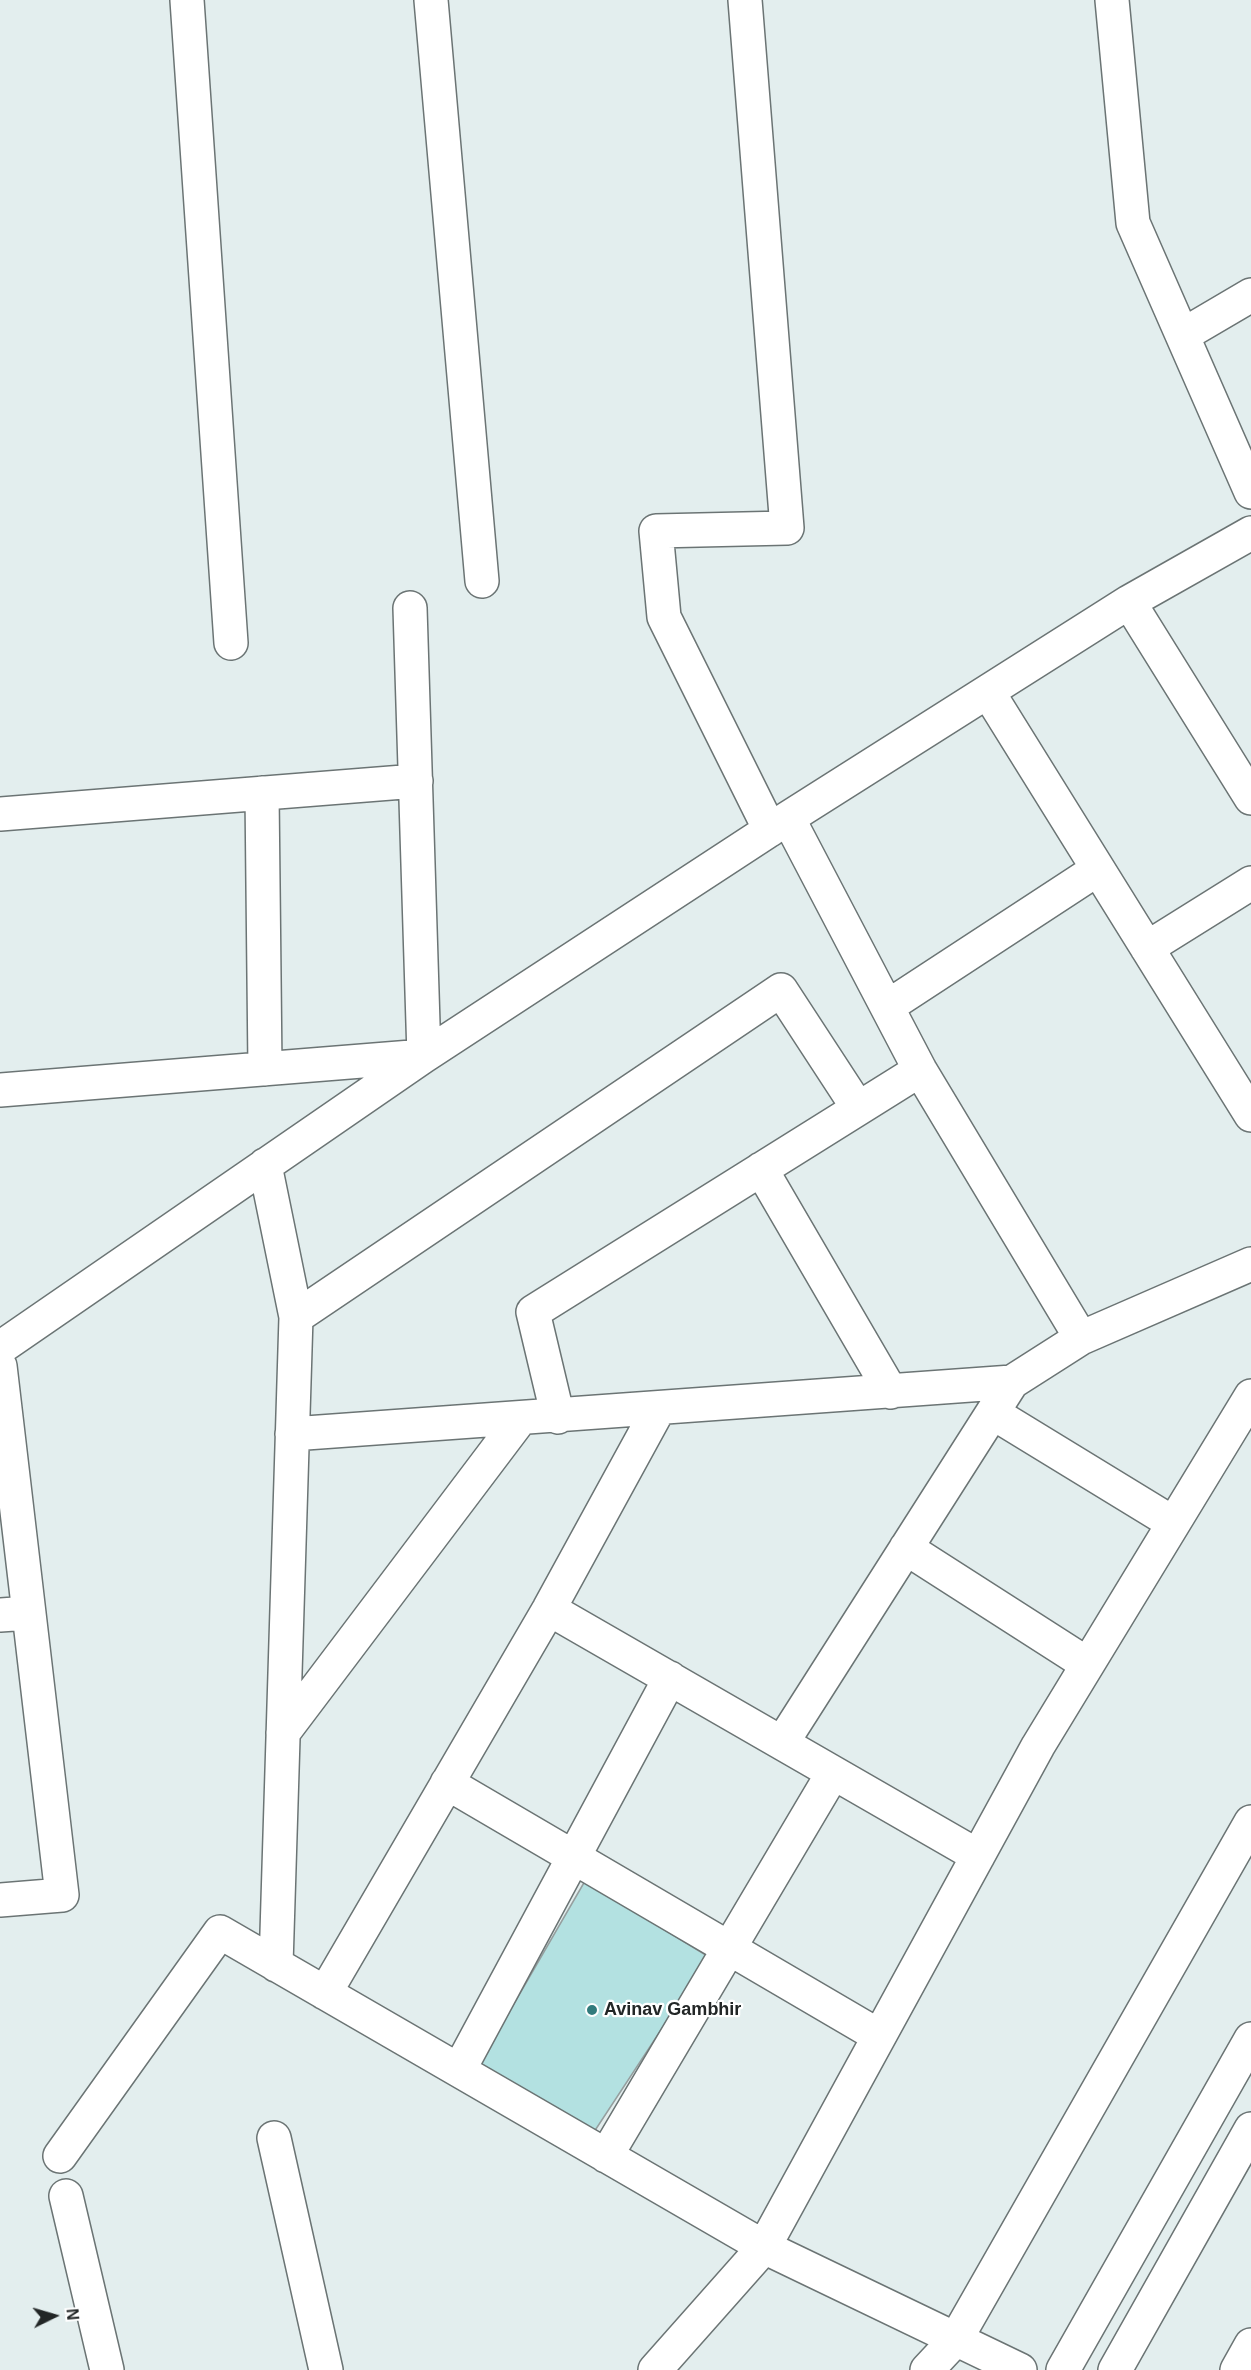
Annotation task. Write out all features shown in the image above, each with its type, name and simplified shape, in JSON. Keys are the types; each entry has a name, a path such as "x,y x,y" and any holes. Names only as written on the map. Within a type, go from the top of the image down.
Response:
{"street":[{"path":"187,0 231,643"},
{"path":"431,0 482,581"},
{"path":"745,0 787,528 656,531 664,617 779,824 887,1007 920,1070 1081,1338"},
{"path":"1112,0 1133,223 1251,492"},
{"path":"1182,335 1251,295"},
{"path":"0,1348 424,1056 779,824 1129,602 1251,533"},
{"path":"1129,602 1251,798"},
{"path":"410,608 424,1056"},
{"path":"988,692 1251,1115"},
{"path":"0,814 416,781"},
{"path":"262,793 264,1069"},
{"path":"887,1007 1098,869"},
{"path":"1147,948 1251,883"},
{"path":"296,1317 781,990 858,1108"},
{"path":"0,1090 424,1056"},
{"path":"558,1417 532,1312 920,1070"},
{"path":"265,1165 296,1317 276,1965"},
{"path":"761,1169 891,1392"},
{"path":"782,1743 1012,1382 1081,1338 1251,1264"},
{"path":"0,1366 14,1614 62,1894 0,1900"},
{"path":"292,1434 558,1417 1012,1382"},
{"path":"655,2370 764,2247 1038,1746 1251,1396"},
{"path":"325,1993 549,1609 659,1408"},
{"path":"993,1413 1173,1523"},
{"path":"283,1732 520,1419"},
{"path":"906,1548 1087,1664"},
{"path":"549,1609 978,1856"},
{"path":"459,2070 670,1678"},
{"path":"606,2156 833,1773"},
{"path":"447,1783 879,2036"},
{"path":"927,2370 956,2339 1251,1822"},
{"path":"60,2156 220,1932 764,2247 1020,2370"},
{"path":"1063,2370 1251,2039"},
{"path":"1115,2370 1251,2129"},
{"path":"274,2138 326,2370"},
{"path":"66,2196 103,2368"},
{"path":"1237,2370 1251,2345"}],"building":[{"name":"Avinav Gambhir","path":"585,1881 709,1957 592,2135 479,2064"}],"place":[{"name":"Avinav Gambhir","path":"592,2010"}]}
